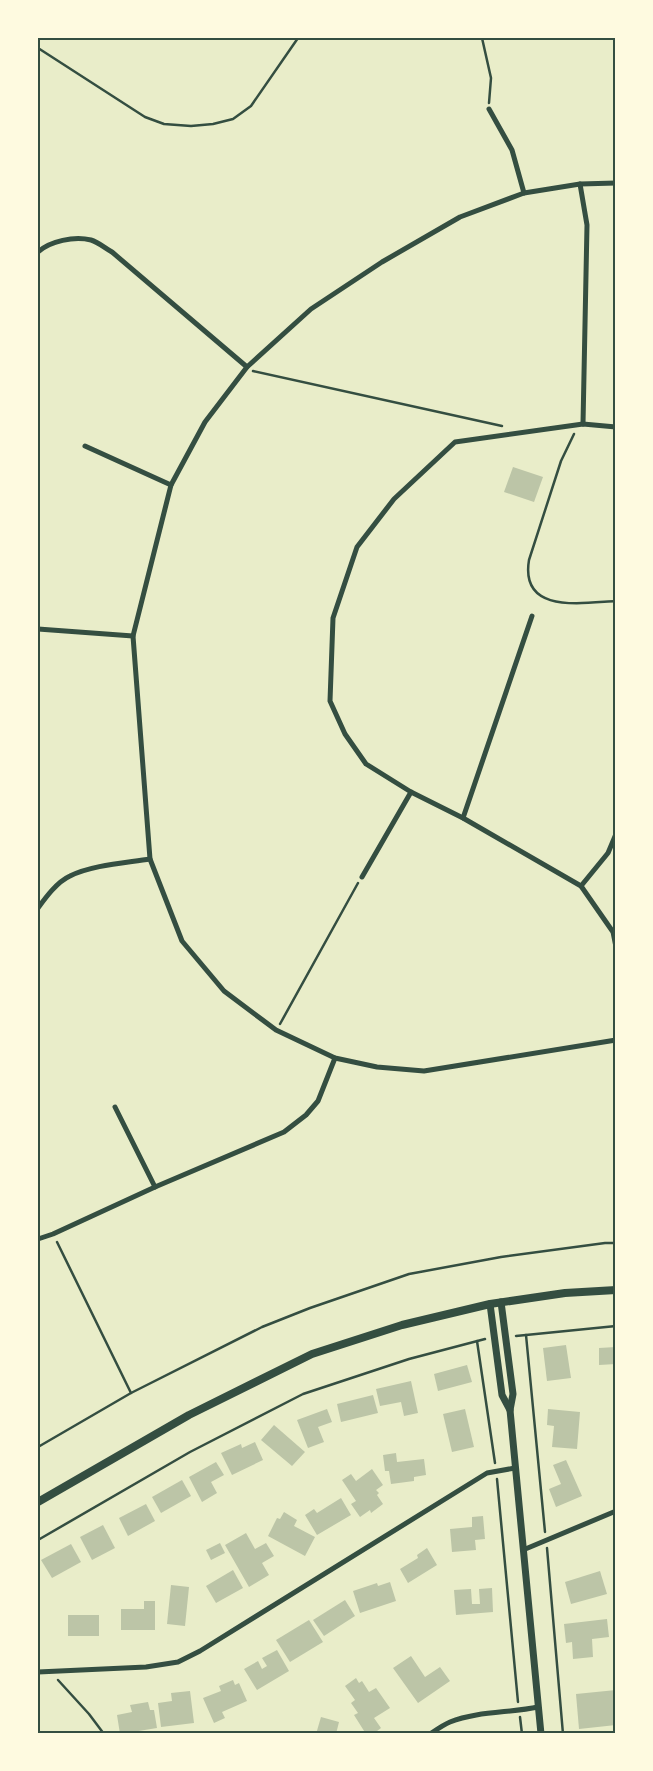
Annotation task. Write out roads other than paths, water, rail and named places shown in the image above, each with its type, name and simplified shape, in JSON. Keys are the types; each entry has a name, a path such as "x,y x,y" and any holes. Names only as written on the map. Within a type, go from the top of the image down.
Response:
{"main road":[{"path":"38,1502 189,1415 312,1354 402,1325 490,1304 565,1293 616,1290"}],"street":[{"path":"489,109 512,150 524,193"},
{"path":"616,183 580,184 524,193 460,217 382,262 311,309 247,367 205,422 171,485 132,636 150,859 182,941 224,991 276,1030 335,1058 377,1067 424,1071 616,1040"},
{"path":"580,184 587,225 583,424"},
{"path":"38,252 44,246 70,239 92,240 112,252 247,367"},
{"path":"616,427 583,424 456,442 394,499 357,547 333,618 330,701 345,734 366,764 411,792 463,818 581,886 613,932 616,947"},
{"path":"85,446 171,485"},
{"path":"463,818 532,616"},
{"path":"38,629 132,636"},
{"path":"362,877 411,792"},
{"path":"581,886 608,853 616,834"},
{"path":"38,908 50,892 70,876 91,869 150,859"},
{"path":"38,1239 284,1132 306,1116 318,1101 335,1058"},
{"path":"115,1108 156,1187"},
{"path":"501,1302 513,1394 510,1410 541,1734"},
{"path":"490,1304 502,1396 510,1410"},
{"path":"38,1672 146,1668 178,1662 208,1646 488,1473 515,1468"},
{"path":"523,1550 616,1511"},
{"path":"430,1734 450,1722 476,1716 538,1707"}]}
